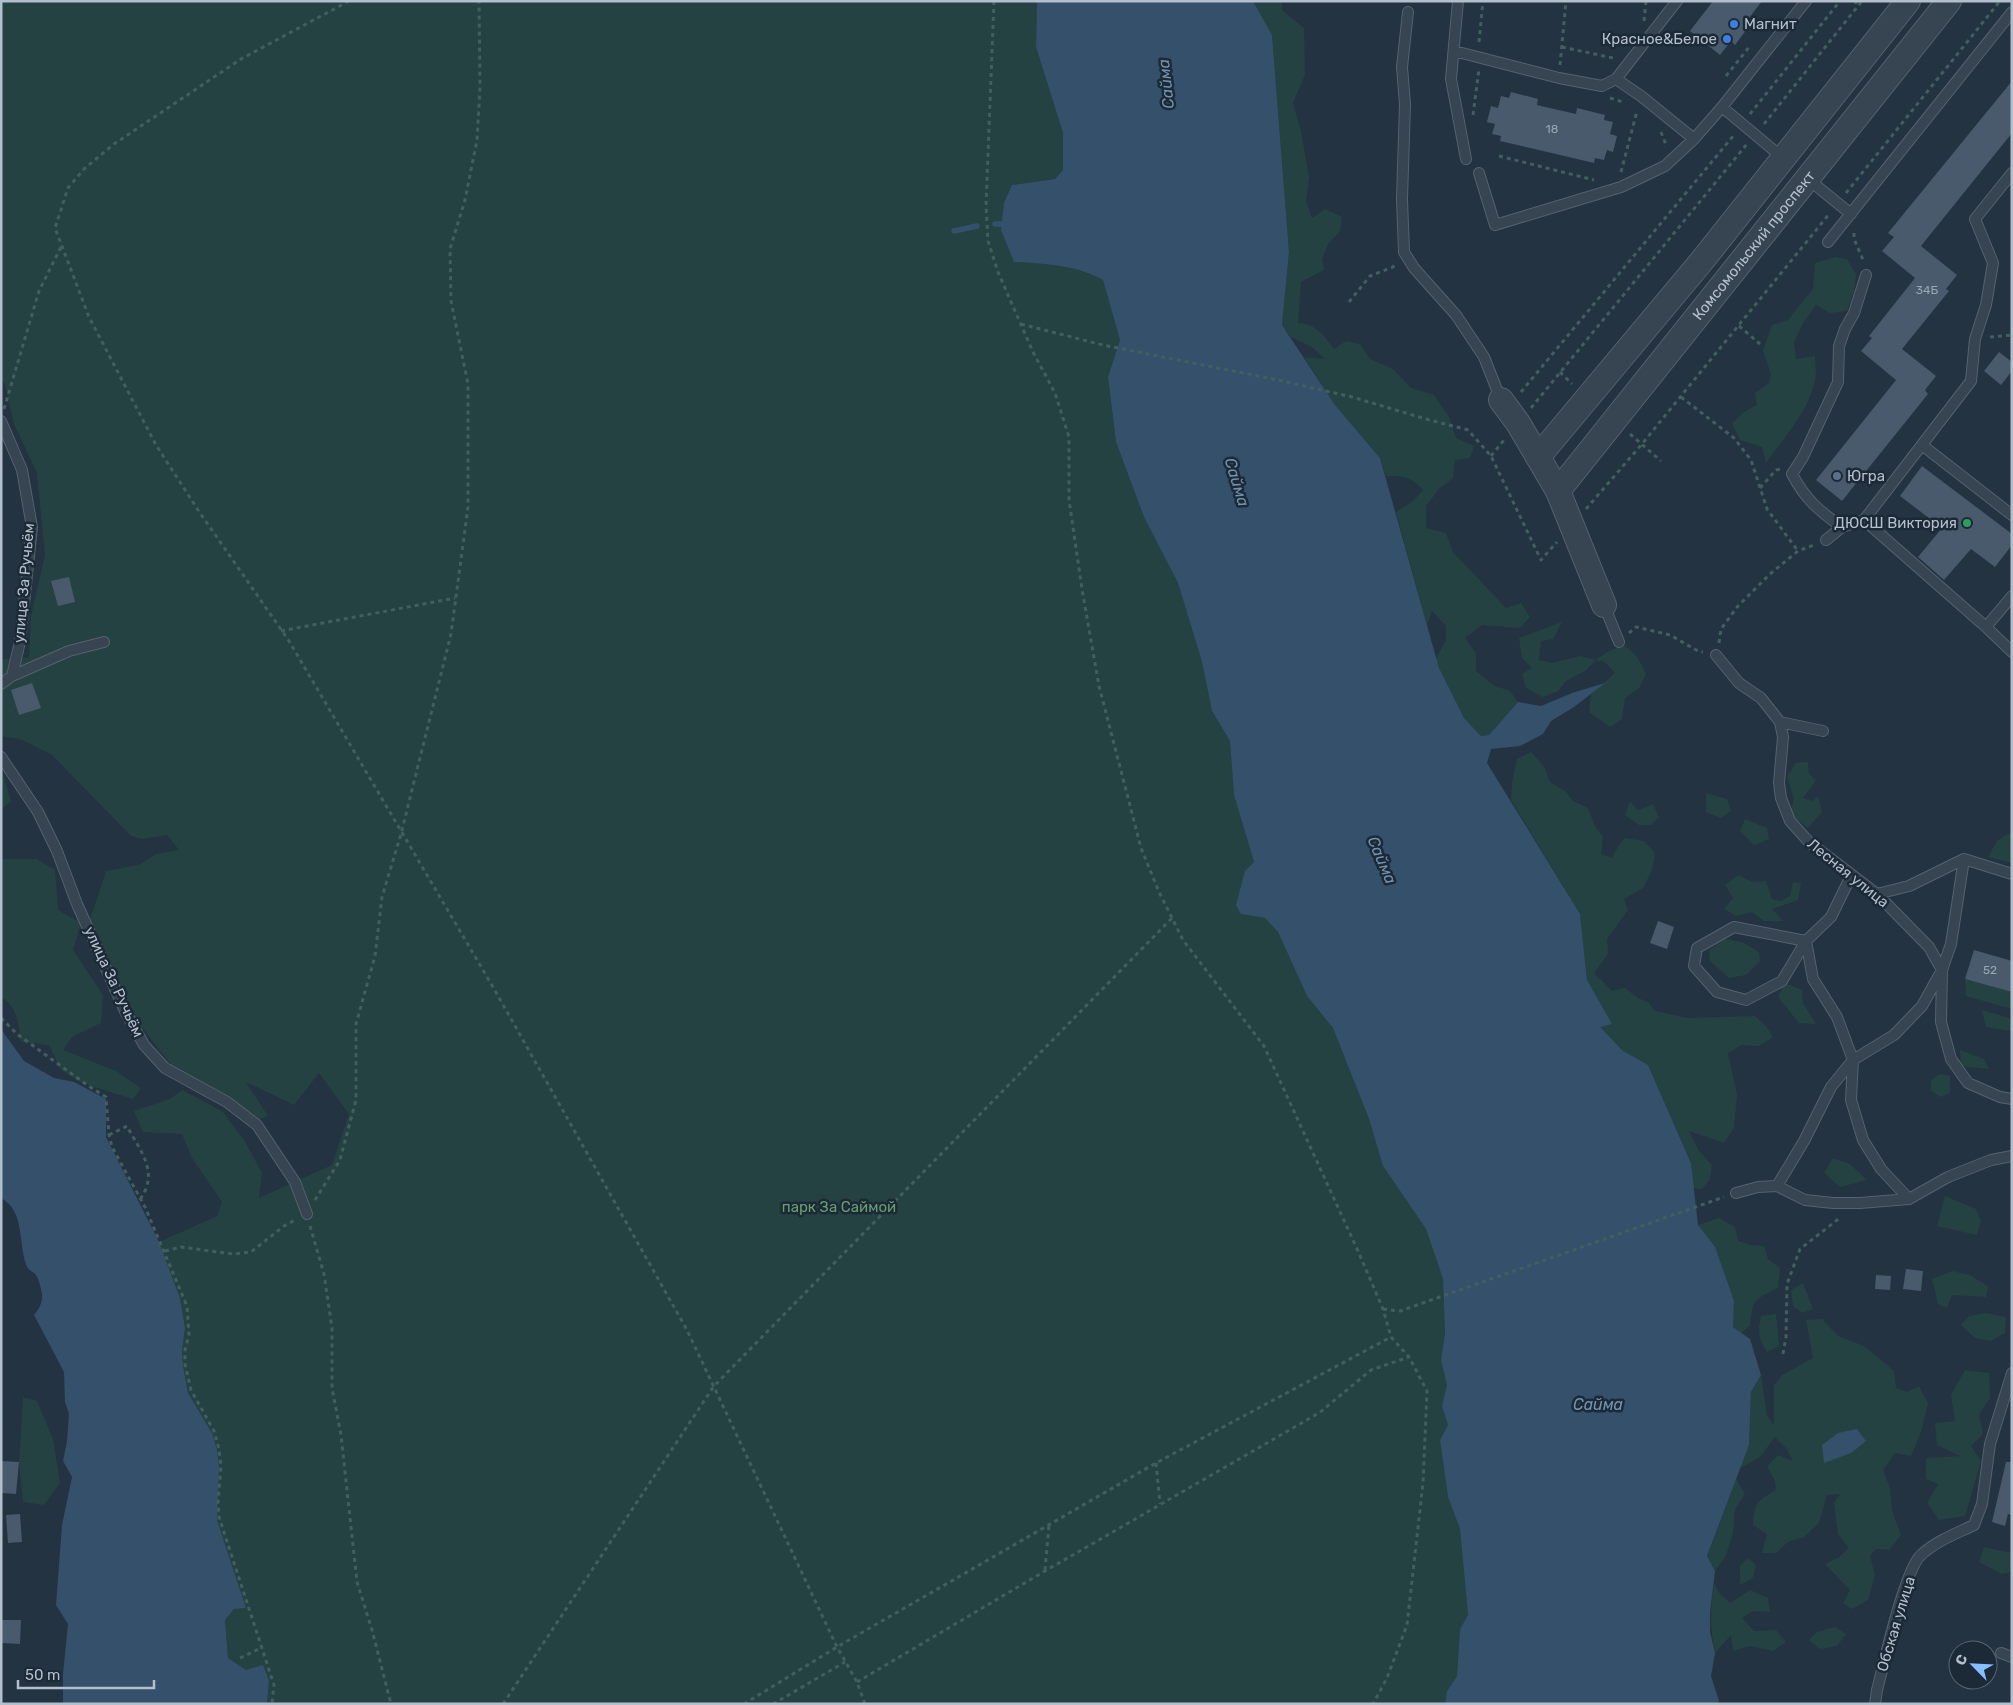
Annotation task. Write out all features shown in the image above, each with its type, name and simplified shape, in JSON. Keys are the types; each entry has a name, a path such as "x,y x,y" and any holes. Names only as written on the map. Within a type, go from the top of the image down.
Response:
{"street":[{"path":"1538,457 1700,262 1908,1"},
{"name":"Комсомольский проспект","path":"1558,491 1949,1"},
{"path":"1509,410 1558,491 1570,527 1604,605"}],"lane":[{"path":"1458,1 1451,79 1466,159"},
{"path":"1454,51 1559,78 1602,86 1616,79 1677,1"},
{"path":"1478,172 1495,225 1621,187 1665,166 1694,139 1722,107 1806,1"},
{"path":"1408,12 1402,67 1405,104 1402,199 1404,252 1425,281 1456,314 1484,357 1509,410"},
{"path":"1828,242 2012,12"},
{"path":"1616,79 1641,96 1694,139"},
{"path":"1722,107 1783,158"},
{"path":"1826,540 1842,527 1864,520 1971,381 1974,338 1986,305 1993,263 1975,219 2012,173"},
{"path":"1808,179 1851,214"},
{"path":"1842,527 1820,512 1801,491 1792,474 1803,457 1838,382 1839,346 1845,329 1854,313 1866,274"},
{"name":"улица За Ручьём","path":"1,419 22,470 32,527 20,642 12,676"},
{"path":"1922,445 2012,515"},
{"path":"1864,520 2012,652"},
{"path":"1986,627 2012,596"},
{"path":"1604,605 1619,642"},
{"path":"1,684 12,676 69,651 104,642"},
{"path":"1716,655 1739,683 1760,698 1780,722 1823,732"},
{"name":"Лесная улица","path":"1780,722 1783,737 1779,782 1781,798 1790,821 1809,842 1877,894 1929,947 1942,970"},
{"name":"улица За Ручьём","path":"1,757 38,812 57,851 77,904 125,1011 144,1045 165,1068 226,1102 257,1125 295,1182 307,1214"},
{"path":"1877,894 1909,886 1964,859 2012,874"},
{"path":"1777,1186 1804,1141 1831,1087 1853,1060 1894,1035 1922,1006 1942,970 1951,944 1964,859"},
{"path":"1806,941 1734,928 1697,948 1694,966 1717,992 1746,1000 1782,981 1806,941 1831,917 1851,876"},
{"path":"1806,941 1813,979 1837,1017 1853,1060 1850,1100 1863,1140 1881,1169 1909,1199"},
{"path":"1942,970 1941,1022 1951,1059 1968,1083 2000,1097 2012,1099"},
{"path":"1736,1193 1758,1187 1777,1186 1805,1200 1860,1203 1909,1199 1948,1177 1991,1160 2012,1156"},
{"name":"Обская улица","path":"1875,1704 1877,1690 1905,1588 1919,1557 1937,1542 1974,1526 1982,1504 1990,1444 2010,1385 2012,1373"},
{"path":"2001,1653 2012,1657"}],"path":[{"path":"349,1 241,59 114,144 84,169 68,188 56,228 90,317 156,445 214,534 282,630 493,987 687,1330 837,1647 857,1682 865,1704"},
{"path":"165,1251 181,1247 233,1254 251,1252 284,1226 307,1214 340,1160 356,1100 356,1024 375,956 382,897 401,834 451,634 468,507 468,384 451,301 450,249 465,200 477,140 480,87 479,1"},
{"path":"994,1 986,205 988,241 998,272 1033,352 1055,393 1069,437 1069,500 1082,589 1099,686 1141,848 1183,940 1264,1046 1383,1309 1391,1337 1410,1357 1427,1391 1423,1483 1407,1625 1387,1678 1373,1704"},
{"path":"1479,42 1483,1"},
{"path":"1559,78 1566,1"},
{"path":"1646,1 1644,21 1649,15"},
{"path":"1509,410 1743,124 1840,1"},
{"path":"1854,1 1859,5"},
{"path":"1509,410 1756,134 1862,1"},
{"path":"1021,324 1085,340 1352,397 1468,430 1491,456 1541,560 1681,397 2000,1"},
{"path":"1562,47 1613,58 1619,51"},
{"path":"1473,116 1479,68 1488,70"},
{"path":"1603,97 1626,104"},
{"path":"1631,107 1644,116"},
{"path":"1621,172 1637,110"},
{"path":"1658,128 1663,135 1666,145 1662,152"},
{"path":"1499,156 1601,182"},
{"path":"1614,176 1629,169"},
{"path":"1851,214 1854,239 1865,264 1866,274"},
{"path":"1,419 39,291 62,245"},
{"path":"1349,302 1370,276 1393,266 1404,252"},
{"path":"1739,326 1760,344"},
{"path":"1974,338 2012,335"},
{"path":"1681,397 1734,438 1751,460 1767,509 1798,551"},
{"path":"1626,431 1661,461"},
{"path":"1759,489 1776,470 1782,469 1792,474"},
{"path":"1619,642 1636,627 1670,635 1698,651 1716,655 1721,629 1738,606 1798,551 1826,540"},
{"path":"282,630 456,598"},
{"path":"503,1704 714,1386 1172,918"},
{"path":"1,1018 17,1034 86,1085 106,1097 109,1135 112,1147 141,1198 165,1251 186,1306 189,1335 185,1350 185,1364 191,1390 214,1430 219,1449 221,1466 218,1503 219,1517 274,1685 272,1704"},
{"path":"109,1135 127,1126 149,1167 146,1190 141,1198"},
{"path":"1383,1309 1400,1311 1736,1193"},
{"path":"1783,1354 1786,1337 1787,1284 1800,1250 1860,1203"},
{"path":"307,1214 324,1274 332,1328 332,1388 341,1435 357,1582 372,1630 391,1704"},
{"path":"744,1704 837,1647 1156,1463 1391,1337"},
{"path":"857,1682 1319,1413 1371,1370 1410,1357"},
{"path":"1156,1463 1160,1504"},
{"path":"1045,1571 1049,1525"},
{"path":"240,1658 263,1647"},
{"path":"773,1704 845,1662"}],"green space":[{"name":"парк За Саймой","path":"1,1 1037,1 1036,47 1063,133 1063,170 1055,179 1012,185 1015,262 1070,268 1103,280 1120,340 1108,377 1116,442 1144,517 1178,583 1202,662 1212,711 1230,741 1234,795 1254,862 1241,914 1265,918 1278,932 1307,996 1333,1028 1369,1119 1383,1166 1426,1229 1443,1279 1445,1333 1441,1360 1448,1385 1442,1406 1448,1425 1440,1440 1448,1497 1460,1529 1468,1615 1460,1629 1457,1676 1447,1691 1445,1704 267,1704 269,1681 246,1670 228,1658 225,1620 234,1609 246,1608 217,1520 212,1433 188,1393 183,1366 182,1351 185,1328 180,1298 159,1242 217,1216 222,1202 192,1158 182,1134 143,1132 134,1111 170,1099 182,1090 222,1111 244,1140 262,1173 259,1198 332,1165 349,1114 319,1073 294,1105 246,1082 268,1116 256,1121 244,1110 202,1082 172,1066 120,999 90,920 106,871 139,865 156,854 179,850 167,835 142,839 131,836 52,755 20,739 1,736 1,659 29,658 31,616 45,555 37,473 14,424 5,384 1,380"},
{"path":"1253,1 1282,1 1282,10 1304,28 1305,75 1293,103 1301,131 1309,177 1306,201 1312,218 1325,209 1342,217 1340,231 1328,244 1322,259 1324,270 1301,282 1298,323 1310,325 1323,335 1334,349 1346,341 1360,344 1370,359 1393,369 1411,388 1434,395 1449,417 1456,438 1474,446 1470,458 1455,460 1453,478 1439,489 1426,506 1426,528 1446,533 1453,552 1506,608 1521,603 1530,617 1520,628 1482,625 1465,638 1476,653 1476,671 1493,685 1510,691 1518,702 1489,735 1481,736 1464,718 1439,668 1436,659 1446,640 1446,626 1432,611 1427,625 1396,512 1412,502 1423,490 1411,479 1386,476 1380,458 1335,405 1304,357 1325,359 1312,347 1291,337 1282,325 1289,252 1272,35"},
{"path":"1835,257 1847,259 1856,274 1854,292 1847,311 1830,313 1816,305 1802,325 1794,343 1796,359 1815,356 1816,371 1812,392 1801,414 1766,463 1762,447 1740,440 1732,423 1744,412 1757,405 1755,393 1769,383 1771,374 1763,351 1772,325 1788,320 1813,289 1815,263"},
{"path":"1562,622 1553,639 1541,641 1539,660 1552,663 1581,656 1595,660 1611,650 1625,646 1635,655 1646,674 1639,688 1625,698 1622,719 1610,727 1589,712 1591,694 1615,673 1605,662 1596,660 1585,671 1566,681 1558,691 1543,697 1526,688 1522,674 1532,668 1522,658 1519,638"},
{"path":"1531,752 1544,766 1550,782 1565,791 1573,801 1588,808 1595,826 1603,837 1601,854 1612,858 1625,838 1644,841 1655,853 1652,870 1643,888 1624,899 1628,910 1607,939 1608,954 1594,973 1612,991 1625,988 1638,998 1648,1002 1655,1011 1687,1018 1755,1016 1766,1026 1773,1037 1759,1046 1742,1045 1728,1053 1737,1095 1734,1128 1724,1143 1689,1131 1699,1151 1712,1165 1710,1179 1702,1189 1693,1188 1691,1162 1648,1065 1622,1050 1599,1027 1611,1024 1587,980 1580,914 1511,800 1512,782 1517,759"},
{"path":"1808,762 1809,774 1816,780 1803,798 1813,801 1818,796 1822,812 1808,828 1790,814 1794,799 1787,776 1796,763"},
{"path":"1,768 11,801 1,810"},
{"path":"1706,793 1727,799 1731,811 1721,818 1706,812"},
{"path":"1630,801 1638,810 1653,804 1659,817 1651,825 1639,825 1625,815"},
{"path":"1745,819 1767,828 1769,839 1754,845 1740,831"},
{"path":"2012,831 2012,863 1988,857 1997,841"},
{"path":"1,859 37,859 55,870 58,910 81,923 73,950 103,995 101,1023 72,1037 63,1050 116,1071 141,1088 133,1099 82,1083 61,1070 49,1045 21,1042 14,1011 11,1005 1,997"},
{"path":"1738,875 1753,882 1766,881 1772,899 1781,901 1790,896 1793,882 1801,883 1798,900 1772,909 1783,921 1764,921 1752,912 1736,916 1724,909 1733,898 1725,885"},
{"path":"1725,939 1742,942 1759,952 1760,961 1746,975 1729,978 1710,961 1709,950"},
{"path":"1965,979 2012,992 2012,1009 1966,996"},
{"path":"1785,983 1802,990 1803,1003 1816,1024 1799,1023 1778,997"},
{"path":"1982,1010 2012,1019 2012,1031 1986,1027"},
{"path":"1960,1050 1984,1059 1989,1069 1961,1066"},
{"path":"1940,1074 1950,1076 1950,1093 1941,1097 1931,1091 1931,1080"},
{"path":"1833,1158 1850,1164 1867,1180 1840,1187 1824,1173"},
{"path":"1945,1196 1976,1209 1981,1221 1977,1235 1937,1226"},
{"path":"1719,1218 1735,1227 1738,1241 1750,1245 1764,1246 1768,1259 1780,1268 1778,1288 1756,1301 1752,1310 1750,1326 1741,1333 1733,1327 1734,1301 1698,1225"},
{"path":"1952,1271 1970,1275 1988,1286 1986,1297 1952,1295 1947,1308 1938,1304 1932,1279"},
{"path":"1803,1283 1813,1309 1802,1313 1793,1306 1791,1290"},
{"path":"1987,1313 2006,1317 2005,1333 1991,1341 1975,1338 1961,1325 1969,1316"},
{"path":"1776,1314 1779,1346 1767,1352 1760,1335 1761,1316"},
{"path":"1822,1319 1838,1336 1864,1346 1894,1371 1896,1388 1907,1392 1919,1386 1928,1403 1921,1432 1911,1456 1895,1453 1883,1470 1890,1488 1892,1511 1901,1535 1889,1550 1876,1549 1870,1556 1875,1575 1868,1600 1852,1609 1843,1603 1850,1590 1825,1564 1838,1558 1849,1548 1838,1534 1834,1503 1840,1494 1827,1495 1819,1523 1804,1537 1788,1542 1776,1553 1762,1553 1767,1534 1753,1525 1754,1512 1758,1503 1776,1490 1775,1481 1767,1466 1778,1455 1793,1461 1786,1448 1775,1437 1760,1457 1740,1468 1749,1445 1751,1392 1761,1375 1767,1416 1774,1425 1774,1385 1782,1375 1813,1358 1806,1320"},
{"path":"1965,1370 1989,1373 1990,1398 1979,1414 1983,1434 1971,1446 1981,1461 1965,1516 1939,1520 1927,1503 1938,1484 1926,1479 1926,1458 1960,1456 1937,1445 1935,1423 1955,1421 1951,1395"},
{"path":"23,1397 37,1401 53,1439 60,1483 44,1505 23,1502 19,1462"},
{"path":"1736,1479 1745,1494 1735,1510 1733,1533 1726,1555 1715,1571 1707,1557"},
{"path":"1984,1547 2012,1553 2012,1572 2002,1574 1979,1562"},
{"path":"1748,1558 1756,1565 1753,1578 1740,1585 1740,1566"},
{"path":"1714,1583 1720,1594 1730,1603 1750,1590 1768,1598 1770,1612 1753,1611 1742,1618 1754,1631 1776,1630 1786,1642 1773,1651 1750,1646 1733,1651 1731,1635 1715,1653 1711,1618"},
{"path":"1835,1627 1846,1634 1837,1646 1820,1649 1809,1640 1817,1632"}],"water":[{"name":"Сайма","path":"1037,1 1253,1 1272,35 1289,252 1282,325 1335,405 1380,458 1439,668 1464,718 1481,736 1489,735 1518,702 1541,706 1572,693 1605,683 1574,707 1551,721 1543,734 1520,746 1491,749 1487,763 1580,914 1587,980 1612,1024 1600,1027 1622,1050 1648,1065 1691,1163 1698,1225 1715,1247 1734,1301 1733,1327 1750,1339 1761,1375 1751,1392 1749,1445 1707,1556 1715,1571 1710,1612 1710,1632 1715,1653 1711,1676 1719,1701 1717,1704 1445,1704 1447,1691 1457,1676 1460,1629 1468,1615 1460,1529 1448,1497 1440,1440 1448,1425 1442,1406 1447,1385 1441,1360 1445,1333 1443,1279 1426,1229 1383,1166 1369,1119 1333,1028 1307,996 1278,932 1265,918 1241,914 1236,905 1245,871 1254,862 1234,795 1230,741 1212,711 1202,662 1178,583 1144,517 1116,442 1108,377 1120,340 1103,280 1071,268 1014,262 1001,230 1004,203 1012,185 1055,179 1063,170 1063,133 1036,47"},
{"path":"1,1029 24,1061 54,1078 74,1082 106,1099 106,1137 159,1242 180,1298 185,1328 182,1351 183,1366 188,1393 212,1433 217,1450 219,1467 217,1520 246,1608 234,1609 225,1620 228,1658 246,1670 263,1665 269,1681 267,1704 63,1704 63,1674 68,1624 56,1605 62,1525 72,1477 63,1461 69,1414 65,1402 64,1372 34,1315 42,1300 39,1281 27,1266 20,1228 14,1211 1,1198"},
{"path":"1857,1429 1866,1441 1851,1453 1824,1463 1822,1445 1838,1433"}],"building":[{"path":"1713,1 1762,1 1743,26 1747,29 1735,45 1731,41 1720,55 1690,31"},
{"path":"2012,81 2012,133 1921,246 1957,275 1946,289 1949,291 1902,349 1936,376 1925,390 1928,394 1842,501 1816,480 1896,380 1861,351 1872,338 1869,336 1915,278 1882,251 1894,237 1888,233"},
{"path":"1511,92 1538,99 1537,105 1576,114 1577,108 1605,115 1604,120 1613,122 1610,134 1617,136 1613,152 1607,150 1604,160 1595,158 1594,163 1500,141 1501,136 1492,134 1495,124 1487,122 1491,106 1498,108 1501,96 1509,98"},
{"path":"1999,352 2012,362 2012,371 2001,385 1984,371"},
{"path":"1922,466 2012,534 2012,545 1995,567 1971,549 1944,580 1918,557 1942,528 1900,496"},
{"path":"69,577 75,602 58,606 51,581"},
{"path":"32,683 41,708 19,715 11,690"},
{"path":"1658,921 1674,927 1667,949 1650,943"},
{"path":"1974,950 2012,961 2012,992 1965,979"},
{"path":"1906,1269 1923,1271 1921,1291 1903,1289"},
{"path":"1876,1275 1891,1276 1890,1290 1875,1289"},
{"path":"1,1461 19,1462 16,1494 2,1493"},
{"path":"2006,1462 2012,1462 2012,1515 2008,1514 2005,1526 1992,1522"},
{"path":"20,1514 22,1542 8,1543 6,1515"},
{"path":"1,1620 21,1620 20,1644 1,1643"}],"waterway":[{"path":"995,224 1002,224"},
{"path":"954,231 977,226"}],"place":[{"name":"Магнит","path":"1734,24"},
{"name":"Красное&Белое","path":"1727,39"},
{"name":"Югра","path":"1837,476"},
{"name":"ДЮСШ Виктория","path":"1967,523"}]}
